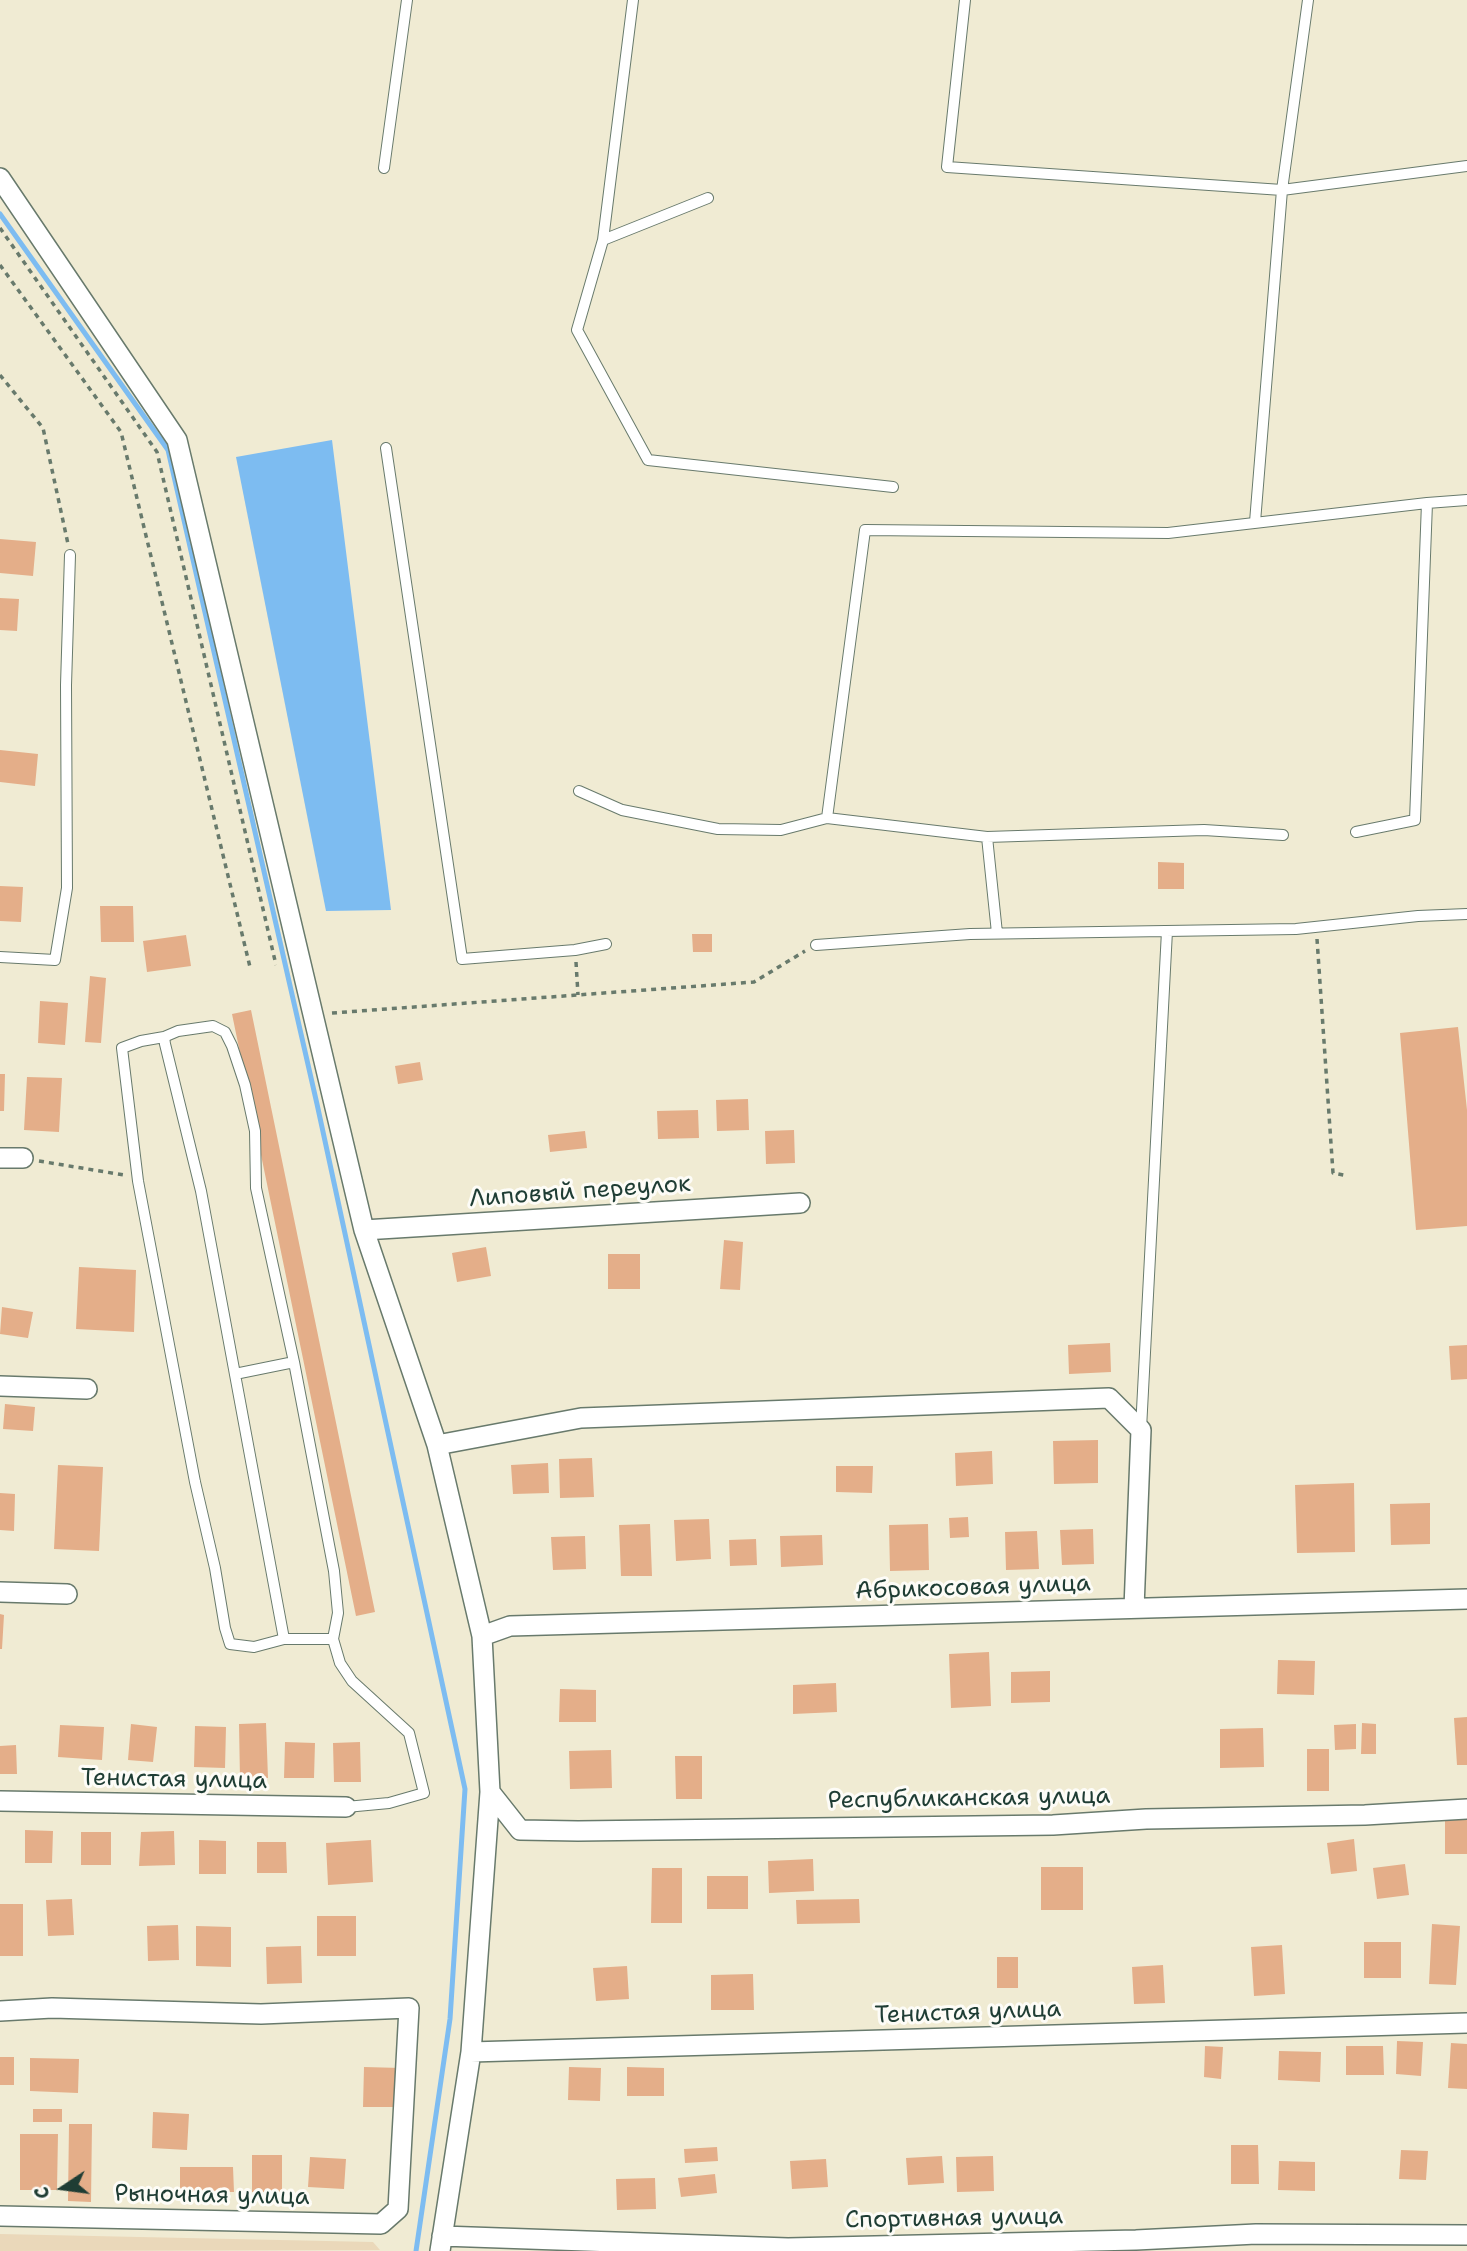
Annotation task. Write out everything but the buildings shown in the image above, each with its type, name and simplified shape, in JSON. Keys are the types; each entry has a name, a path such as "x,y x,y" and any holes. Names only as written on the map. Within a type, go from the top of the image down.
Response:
{"street":[{"path":"0,177 177,440 364,1230 437,1445 482,1636 490,1792 471,2052 441,2244"},
{"path":"0,1158 23,1158"},
{"name":"Липовый переулок","path":"364,1230 800,1203"},
{"path":"0,1386 88,1389"},
{"path":"437,1445 581,1418 1110,1398 1141,1430 1134,1608"},
{"path":"0,1592 66,1594"},
{"name":"Абрикосовая улица","path":"482,1636 510,1626 1467,1599"},
{"name":"Республиканская улица","path":"490,1792 520,1830 1053,1825 1146,1819 1365,1815 1467,1810"},
{"name":"Тенистая улица","path":"0,1801 346,1807"},
{"name":"Рыночная улица","path":"0,2011 52,2008 261,2014 409,2008 398,2209 381,2224 0,2216"},
{"name":"Тенистая улица","path":"471,2052 1467,2023"},
{"name":"Спортивная улица","path":"441,2244 788,2248 1069,2246 1256,2234 1467,2235"}],"lane":[{"path":"384,168 407,0"},
{"path":"633,0 603,240 577,330 648,460 894,488"},
{"path":"965,0 947,167 1282,190 1467,166"},
{"path":"1255,522 1282,190 1308,0"},
{"path":"603,240 708,198"},
{"path":"386,448 462,959 575,950 606,944"},
{"path":"827,818 865,530 1168,533 1467,500"},
{"path":"1356,832 1415,820 1427,503"},
{"path":"0,957 55,960 67,888 66,685 70,555"},
{"path":"579,791 622,810 718,829 781,830 827,818 987,837 1204,830 1283,835"},
{"path":"987,837 997,933"},
{"path":"816,945 997,933 1317,927 1418,916 1467,914"},
{"path":"1141,1430 1167,931"},
{"path":"333,1639 284,1639 254,1647 230,1644 138,1181 122,1048 141,1041 164,1037 178,1031 213,1026 225,1032 245,1085 255,1131 256,1188 294,1362 334,1571 338,1613 333,1639 340,1663 352,1681 409,1733 424,1793 389,1803 346,1807"},
{"path":"164,1037 201,1191 284,1639"},
{"path":"235,1374 294,1362"}],"path":[{"path":"0,228 157,452 276,965"},
{"path":"0,265 121,432 250,967"},
{"path":"0,375 43,428 70,555"},
{"path":"1317,927 1333,1173 1348,1176"},
{"path":"313,1014 754,982 816,945"},
{"path":"575,950 578,995"},
{"path":"23,1158 121,1174 138,1181"}],"shaded area":[{"path":"0,2234 373,2242 380,2250 0,2251"}],"water":[{"path":"332,440 391,910 326,911 236,457"}],"waterway":[{"path":"0,214 168,450 317,1104 465,1789 450,2019 416,2251"}]}
